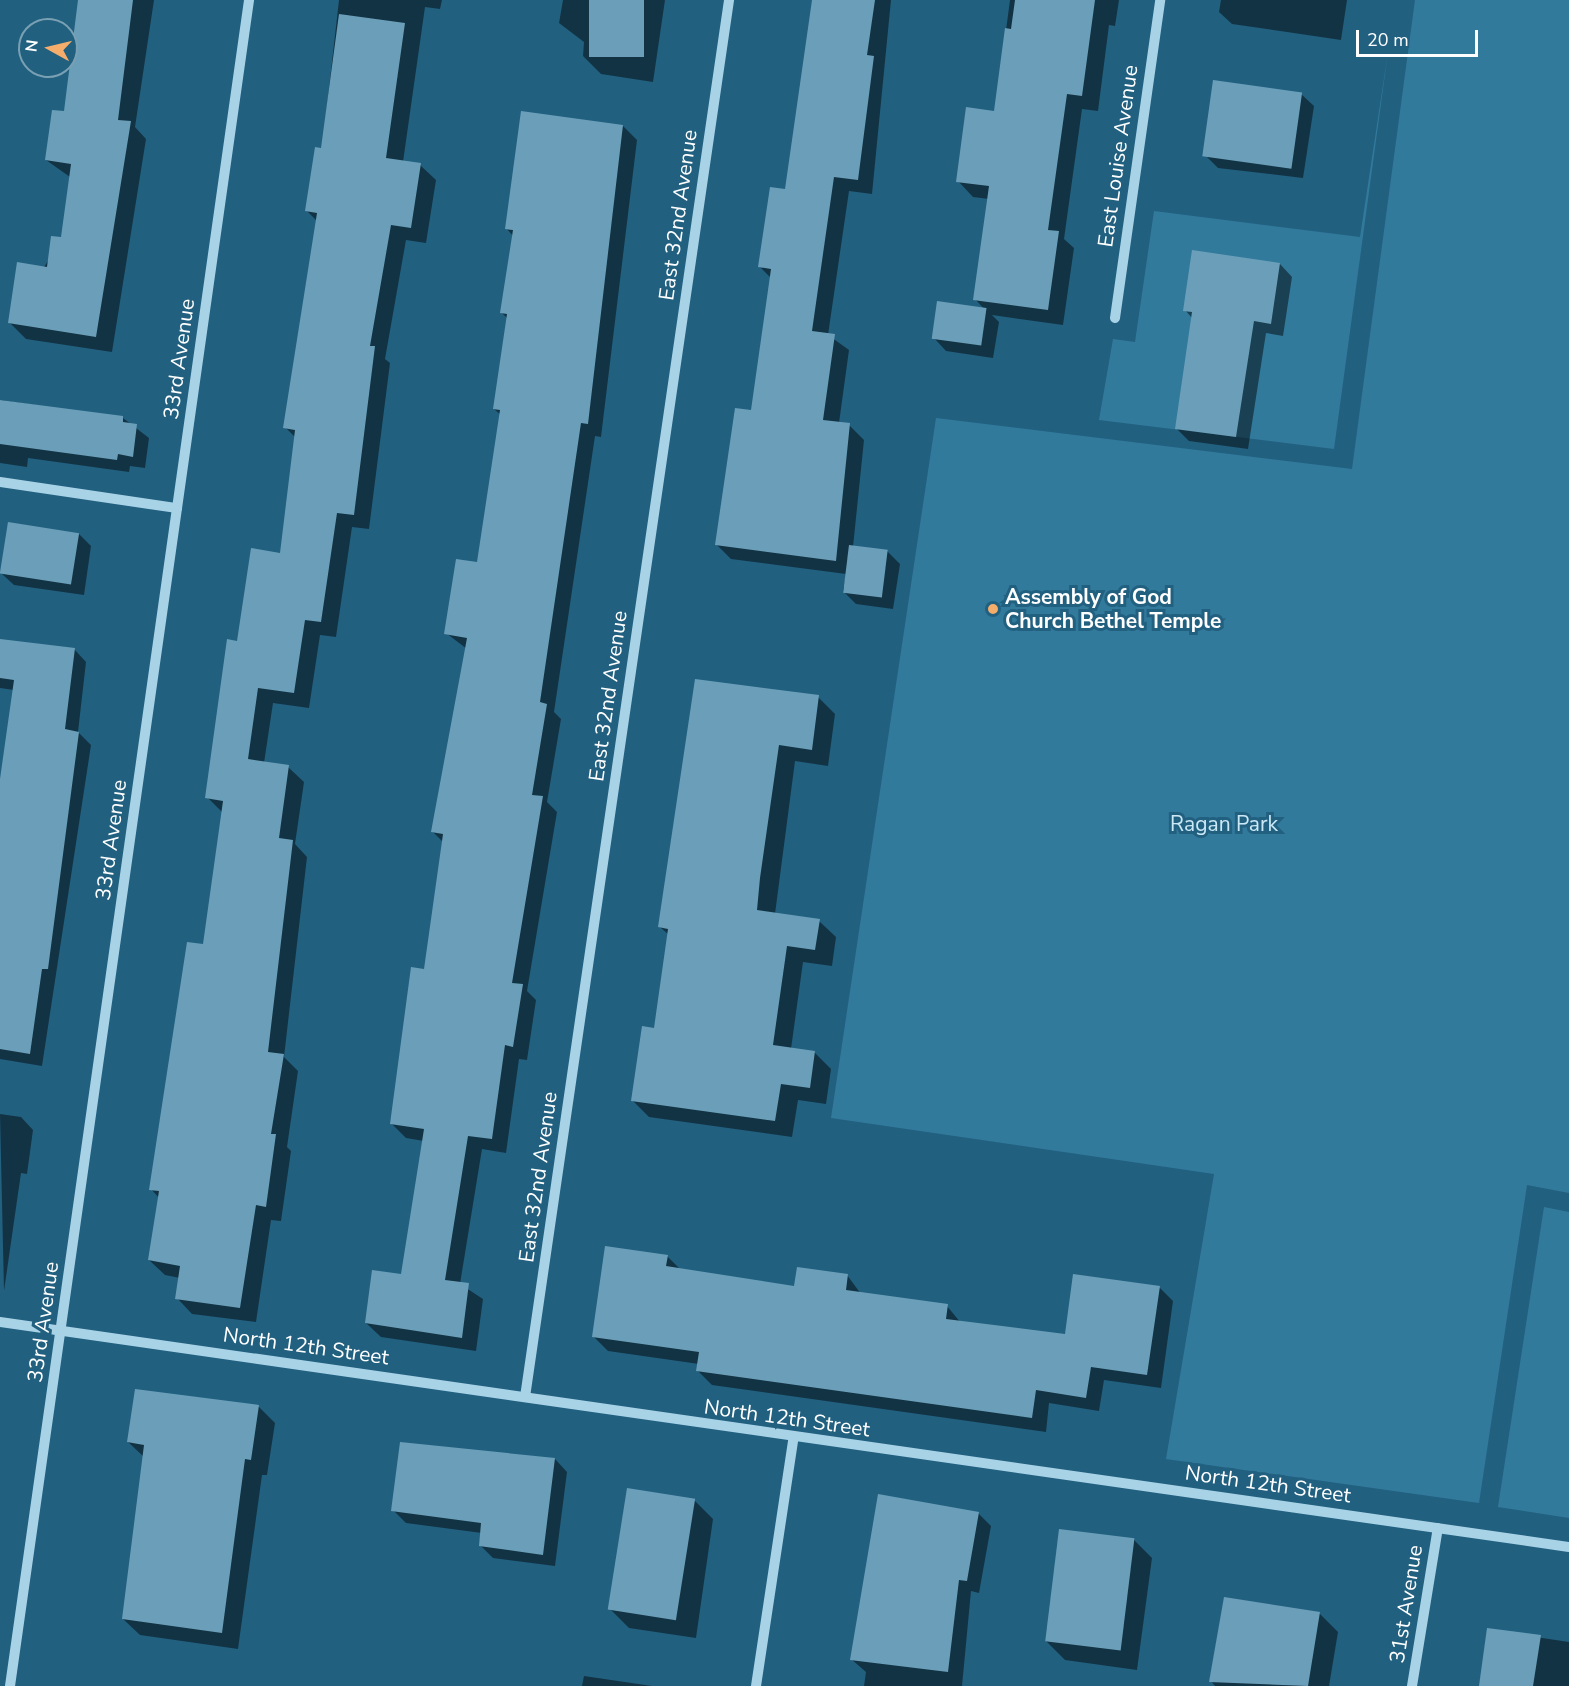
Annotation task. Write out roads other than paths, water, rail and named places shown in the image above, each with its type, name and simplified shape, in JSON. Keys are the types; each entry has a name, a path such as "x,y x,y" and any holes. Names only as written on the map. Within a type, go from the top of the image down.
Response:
{"street":[{"name":"33rd Avenue","path":"10,1686 249,0"},
{"name":"East 32nd Avenue","path":"525,1397 729,0"},
{"name":"East Louise Avenue","path":"1115,318 1160,0"},
{"path":"0,482 177,508"},
{"name":"North 12th Street","path":"0,1322 525,1397 793,1440 1569,1547"},
{"path":"756,1686 793,1440"},
{"name":"31st Avenue","path":"1412,1686 1438,1528"}],"place":[{"name":"Assembly of God Church Bethel Temple","path":"993,609"}],"park label":[{"name":"Ragan Park","path":"1224,824"}]}
